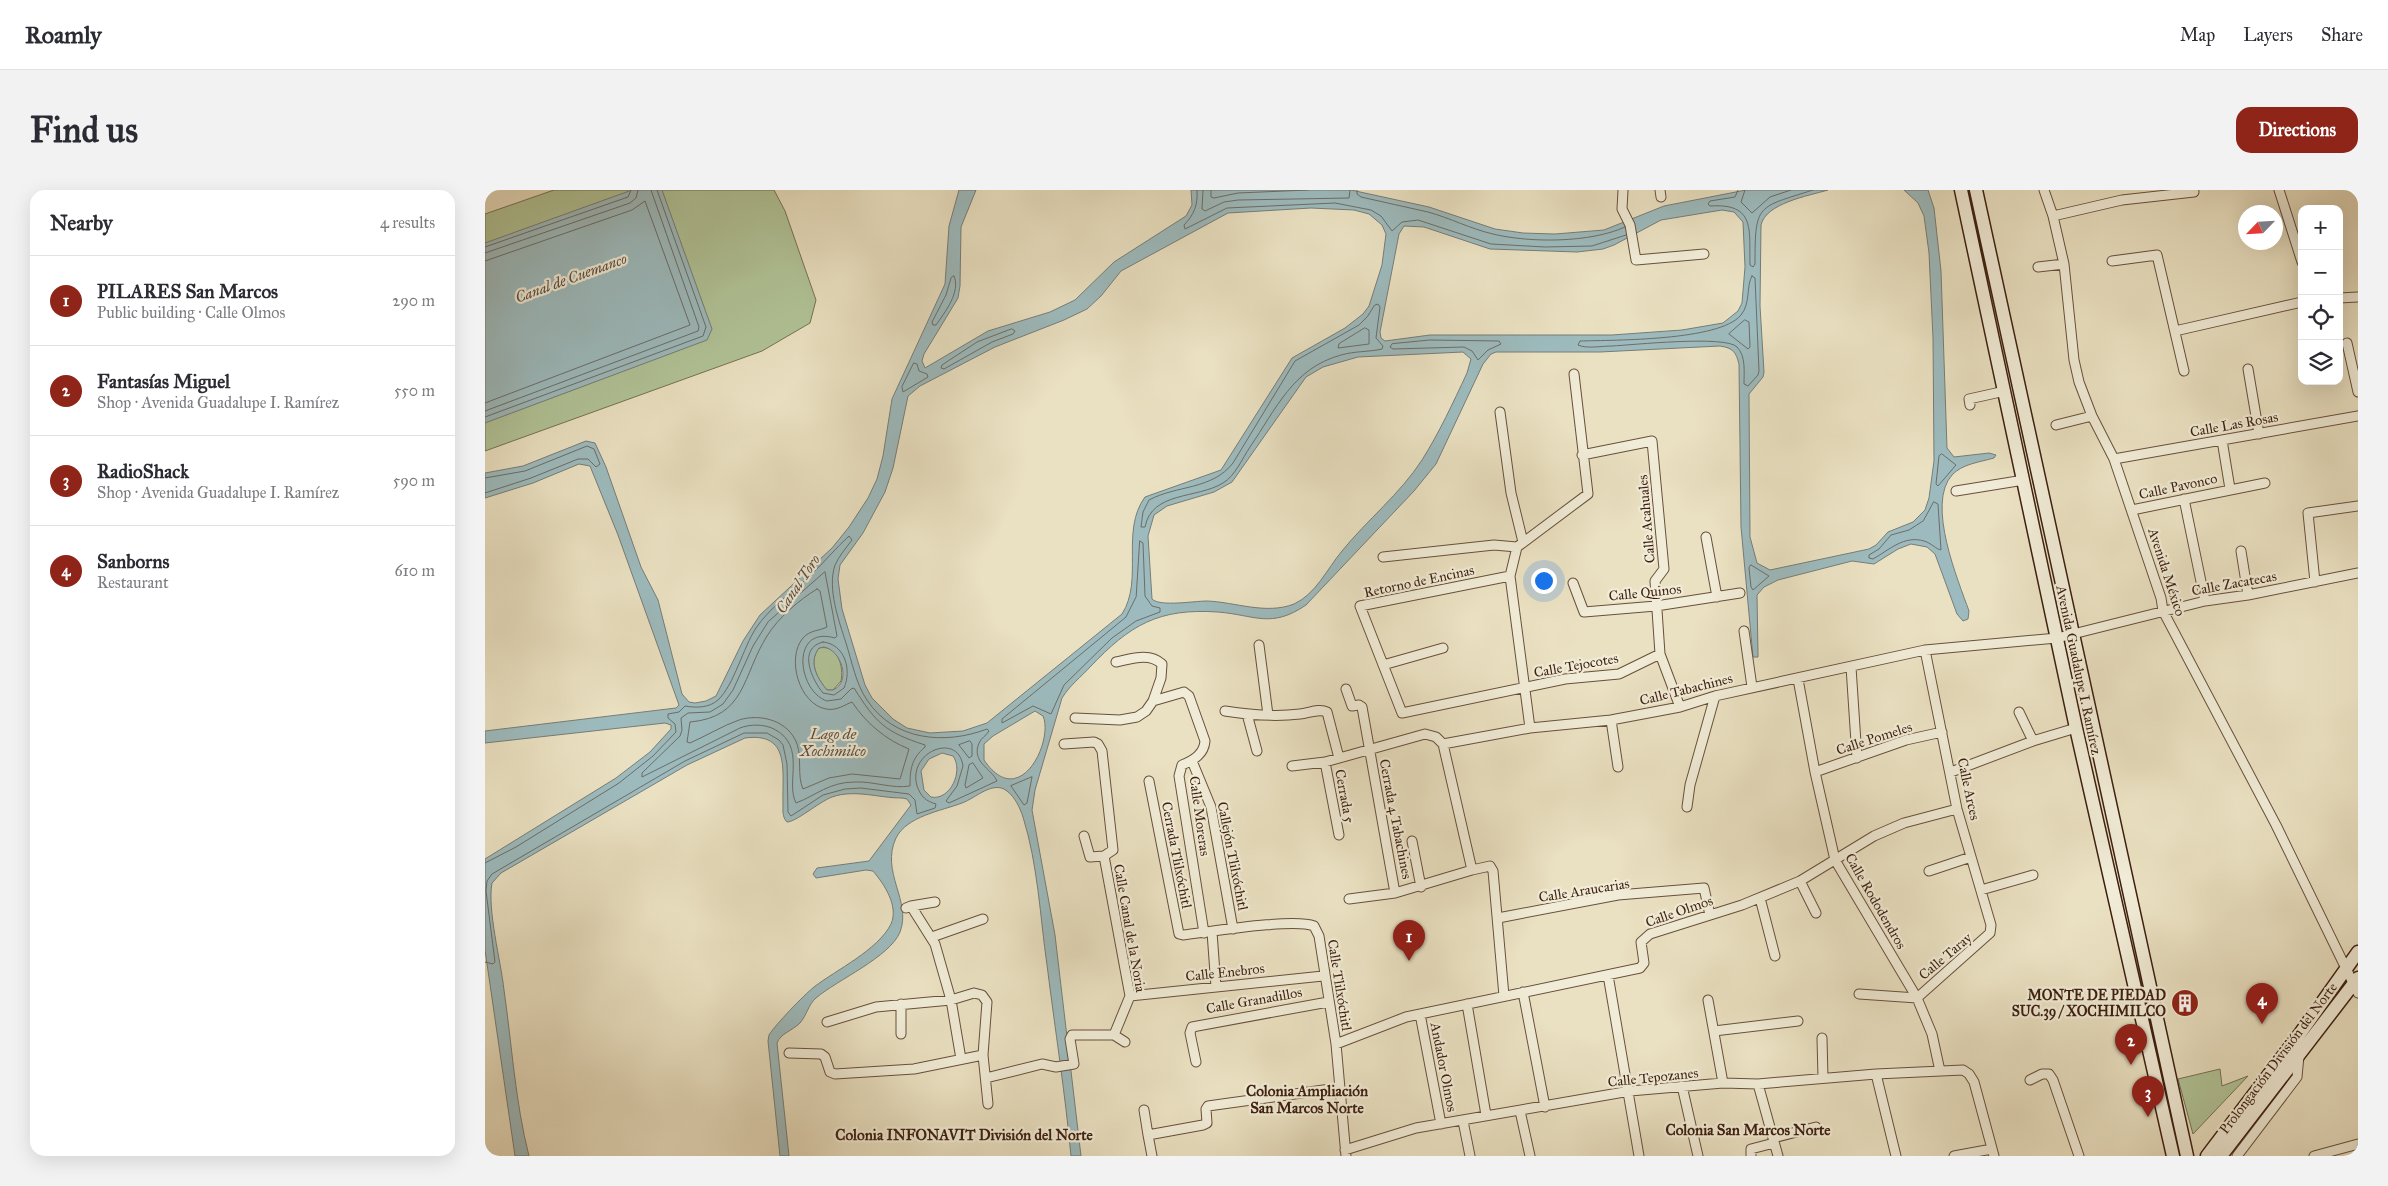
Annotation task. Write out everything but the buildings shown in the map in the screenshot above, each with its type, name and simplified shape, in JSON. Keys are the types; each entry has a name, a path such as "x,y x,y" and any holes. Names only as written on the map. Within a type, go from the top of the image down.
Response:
{"main road":[{"name":"Avenida Guadalupe I. Ramírez","path":"1961,190 2076,728 2182,1155"},
{"name":"Avenida Guadalupe I. Ramírez","path":"1977,190 2073,634 2182,1155"},
{"name":"Prolongación División del Norte","path":"2214,1153 2358,952"},
{"name":"Prolongación División del Norte","path":"2214,1153 2299,1056 2356,985"},
{"path":"2182,1155 2202,1152 2214,1153"}],"street":[{"path":"1623,190 1622,210 1630,225 1636,260 1705,254"},
{"name":"Avenida México","path":"2044,190 2053,216 2065,264 2074,360 2079,382 2092,416 2114,458 2161,598 2163,611 2276,825 2356,985"},
{"path":"2279,190 2298,250"},
{"path":"2053,216 2147,194 2194,192"},
{"path":"2112,260 2157,255 2184,371"},
{"path":"2038,268 2065,264"},
{"path":"2343,298 2358,297"},
{"path":"2175,331 2298,303"},
{"path":"2347,343 2358,392"},
{"path":"2248,369 2259,434"},
{"path":"1383,557 1520,544 1588,494 1574,374"},
{"path":"1970,406 1969,399 2005,391"},
{"path":"1500,412 1520,544 1510,576 1530,728"},
{"path":"2056,425 2092,416"},
{"name":"Calle Las Rosas","path":"2114,458 2358,416"},
{"path":"2222,440 2230,489"},
{"name":"Calle Acahuales","path":"1582,455 1652,442 1664,569 1655,581 1659,654 1680,707"},
{"path":"1956,491 2023,480"},
{"name":"Calle Pavonco","path":"2132,510 2265,483"},
{"path":"2184,499 2205,601"},
{"path":"2315,582 2308,513 2358,506"},
{"path":"1706,537 1717,597"},
{"path":"2241,551 2248,595"},
{"name":"Calle Zacatecas","path":"2057,638 2205,601 2248,595 2358,573"},
{"name":"Retorno de Encinas","path":"1510,576 1360,606 1402,713 1524,689"},
{"name":"Calle Quinos","path":"1573,583 1584,612 1656,606 1740,593"},
{"path":"1744,631 1752,687"},
{"name":"Calle Tabachines","path":"1443,744 1530,728 1611,720 1680,707 1752,687 1798,679 1925,650 2057,638"},
{"path":"1259,645 1268,715"},
{"path":"1383,665 1443,648"},
{"name":"Calle Arces","path":"1925,650 1957,809 1991,925 1991,933"},
{"name":"Calle Tejocotes","path":"1524,689 1565,679 1619,674 1659,654"},
{"path":"1075,718 1128,719 1137,717 1146,711 1153,701 1161,678 1161,664 1157,660 1142,657 1116,662"},
{"path":"1851,667 1857,758"},
{"name":"Calle Rododendros","path":"1798,679 1815,772 1835,860 1917,998 1932,1034 1940,1071"},
{"name":"Cerrada 4 Tabachines","path":"1346,689 1352,706 1359,705 1361,707 1395,893"},
{"name":"Calle Moreras","path":"1153,701 1184,692 1189,696 1205,741 1205,748 1192,761 1183,765 1179,776 1208,932 1216,987"},
{"path":"1687,807 1690,785 1715,696"},
{"path":"1225,711 1268,715 1299,714 1322,710 1327,712 1339,758"},
{"path":"2019,712 2033,741"},
{"path":"1247,714 1257,751"},
{"path":"1611,720 1618,767"},
{"path":"1951,772 2033,741 2076,728"},
{"name":"Calle Pomeles","path":"1815,772 1907,740 1942,732"},
{"path":"1292,766 1325,762 1425,734 1436,737 1443,744 1472,870"},
{"path":"1064,744 1094,742 1098,744 1102,751 1114,844 1113,850 1104,856"},
{"name":"Callejón Tlilxóchitl","path":"1192,761 1211,807 1233,929"},
{"name":"Cerrada 5","path":"1325,762 1339,835"},
{"name":"Cerrada Tlilxóchitl","path":"1149,781 1179,934"},
{"name":"Calle Olmos","path":"1336,1044 1406,1017 1640,968 1644,964 1641,942 1649,934 1760,898 1800,881 1881,833 1904,824 1957,809"},
{"name":"Calle Canal de la Noria","path":"1084,836 1088,855 1104,856 1130,996 1114,1035"},
{"path":"1412,841 1421,887"},
{"path":"1929,871 1971,857"},
{"path":"1349,899 1395,893 1421,887 1490,866 1493,871 1504,996"},
{"path":"1981,890 2033,875"},
{"path":"1800,881 1816,913"},
{"name":"Calle Araucarias","path":"1498,918 1618,895 1704,888 1710,915"},
{"path":"1760,898 1775,956"},
{"path":"935,902 908,907 932,937 951,1000 961,1059"},
{"path":"932,937 983,919"},
{"name":"Calle Tlilxóchitl","path":"1179,934 1283,924 1308,924 1314,926 1319,936 1327,1002 1336,1044 1338,1088 1345,1153"},
{"name":"Calle Taray","path":"1917,998 1991,933"},
{"path":"1609,974 1630,1091 1639,1156"},
{"name":"Calle Enebros","path":"1130,996 1323,976"},
{"path":"1523,992 1545,1107"},
{"path":"827,1022 876,1007 951,1000 974,993 982,995 987,1002 983,1055 988,1104"},
{"path":"1859,994 1917,998"},
{"path":"1708,1000 1723,1083"},
{"name":"Calle Granadillos","path":"1196,1062 1189,1033 1192,1026 1327,1002"},
{"path":"901,1004 901,1034"},
{"path":"1467,1004 1486,1115"},
{"name":"Andador Olmos","path":"1420,1014 1441,1124"},
{"path":"1713,1032 1798,1021"},
{"path":"2237,1156 2297,1077 2299,1034"},
{"path":"986,1078 1042,1064 1056,1067 1074,1064 1070,1038 1072,1035 1114,1035 1125,1042"},
{"path":"1822,1038 1823,1078"},
{"path":"789,1053 821,1054 825,1057 829,1072 835,1074 914,1070 983,1055"},
{"name":"Calle Tepozanes","path":"1345,1153 1416,1128 1630,1091 1723,1083 1758,1084 1876,1074 1963,1070 1969,1074 1974,1082 1993,1152"},
{"path":"1876,1074 1896,1156"},
{"path":"2030,1080 2042,1074 2049,1074 2053,1080 2079,1156"},
{"path":"1758,1084 1778,1156"},
{"path":"1682,1086 1698,1156"},
{"path":"1148,1135 1203,1125 1207,1123 1206,1109 1208,1106 1338,1088"},
{"path":"1144,1110 1152,1156"},
{"path":"1520,1111 1530,1156"},
{"path":"1463,1121 1470,1156"},
{"path":"1751,1156 1751,1149 1754,1146 1815,1127"},
{"path":"2313,1156 2358,1144"},
{"path":"1954,1156 1993,1152"}],"green space":[{"path":"554,190 774,190 785,211 816,300 810,323 762,351 485,451 485,214"},
{"path":"819,648 831,649 840,663 841,681 833,690 827,690 815,670 814,659"},
{"path":"2220,1069 2222,1086 2248,1076 2193,1134 2178,1079"}],"water":[{"name":"Canal de Cuemanco","path":"632,190 662,190 712,329 707,340 485,423 485,243"},
{"name":"Lago de Xochimilco","path":"959,190 976,190 961,227 958,298 924,354 922,361 925,368 988,331 1050,312 1075,300 1114,262 1186,216 1192,205 1191,190 1351,190 1429,207 1495,229 1523,233 1555,234 1604,230 1664,206 1746,190 1828,190 1779,206 1764,217 1761,225 1760,306 1764,372 1763,377 1749,394 1750,537 1757,563 1770,570 1869,549 1876,545 1888,532 1913,522 1925,510 1929,498 1934,461 1933,338 1929,253 1924,216 1918,203 1904,190 1928,190 1934,208 1941,271 1947,448 1954,457 1989,453 1996,455 1994,458 1971,464 1956,471 1945,488 1942,504 1947,542 1969,611 1968,619 1963,621 1957,614 1935,554 1927,547 1911,544 1898,549 1874,564 1852,561 1778,580 1764,587 1757,595 1758,657 1753,657 1741,527 1739,364 1737,356 1733,351 1720,346 1600,352 1496,352 1491,354 1483,364 1436,464 1414,491 1306,605 1283,617 1273,619 1197,611 1178,613 1147,622 1118,640 1072,685 1062,698 1035,790 1032,810 1055,935 1081,1156 1071,1156 1038,891 1028,835 1015,799 1002,788 996,788 984,791 962,803 916,819 908,824 896,838 892,851 892,863 893,875 902,909 903,920 900,932 886,950 875,959 816,998 800,1023 781,1037 777,1043 789,1156 780,1156 768,1041 769,1035 790,1010 814,987 856,959 877,942 891,924 893,917 892,903 889,896 882,882 873,871 866,870 816,878 813,874 817,868 869,861 911,805 907,799 902,798 858,794 841,795 832,797 796,819 787,822 783,813 783,767 777,748 770,741 760,738 745,738 687,765 501,873 492,883 491,907 517,1094 529,1156 515,1156 485,950 485,859 616,778 650,752 671,729 671,725 665,723 485,743 485,731 676,708 679,705 618,535 590,466 579,464 533,483 485,498 485,473 523,466 586,441 595,443 606,467 641,567 658,600 682,694 689,702 695,703 706,701 716,696 743,641 760,615 832,548 849,527 868,498 877,479 883,456 892,399 945,284 949,226","holes":["1311,208 1354,210 1369,214 1382,225 1386,234 1382,265 1369,306 1363,314 1345,328 1292,358 1221,470 1145,497 1138,510 1134,525 1131,586 1128,601 1122,614 987,723 963,731 930,733 907,728 893,719 872,698 865,685 842,609 838,579 840,565 863,533 885,492 893,468 908,396 920,386 995,347 1087,309 1101,296 1121,271 1228,213","1722,210 1734,212 1743,222 1745,267 1742,303 1738,311 1723,323 1682,330 1612,335 1430,335 1385,341 1381,338 1380,332 1399,234 1404,226 1424,227 1490,249 1577,252 1603,249 1614,245 1661,220","1463,352 1471,359 1467,373 1451,407 1422,460 1394,496 1362,528 1342,551 1315,588 1302,600 1283,607 1262,608 1207,601 1162,603 1152,599 1148,536 1154,515 1167,506 1214,492 1232,482 1306,377 1323,367 1358,357","819,648 830,649 842,667 842,680 839,686 833,690 827,690 815,670 814,659","1035,711 1043,716 1045,727 1039,754 1031,767 1021,776 1010,779 997,774 984,760 984,744 993,736","942,753 953,756 956,762 956,777 953,784 949,790 938,797 931,797 924,790 921,771 929,759"]}],"place":[{"name":"PILARES San Marcos","path":"1409,961"},
{"name":"MONTE DE PIEDAD SUC.39 / XOCHIMILCO","path":"2185,1003"},
{"name":"Sanborns","path":"2262,1024"},
{"name":"Fantasías Miguel","path":"2131,1065"},
{"name":"RadioShack","path":"2148,1117"}],"district":[{"name":"Colonia Ampliación San Marcos Norte","path":"1307,1100"},
{"name":"Colonia San Marcos Norte","path":"1748,1130"},
{"name":"Colonia INFONAVIT División del Norte","path":"964,1135"}],"water label":[{"name":"Canal Toro","path":"798,584"}]}
